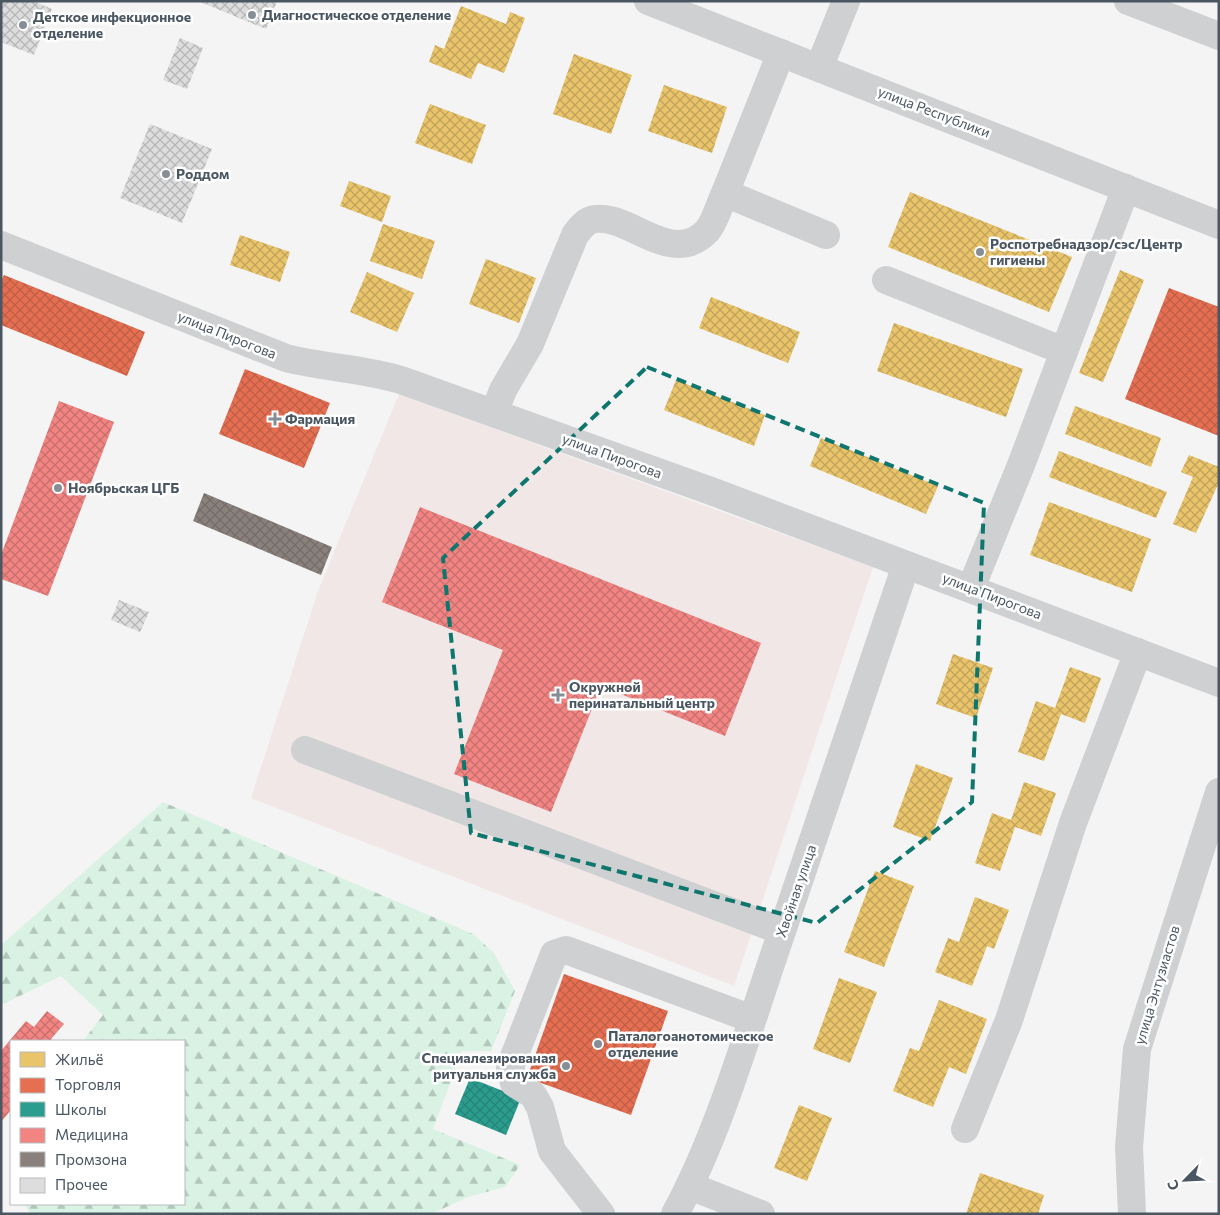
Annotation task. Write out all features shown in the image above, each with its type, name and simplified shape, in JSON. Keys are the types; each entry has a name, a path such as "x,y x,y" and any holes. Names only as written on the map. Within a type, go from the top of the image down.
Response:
{"street":[{"name":"улица Республики","path":"648,1 1219,225"},
{"path":"1128,1 1219,36"},
{"path":"819,68 840,3"},
{"path":"494,414 502,390 530,344 575,235 584,223 595,219 608,220 673,244 688,244 699,239 708,229 725,193 781,53"},
{"path":"971,588 1022,465 1126,188"},
{"path":"725,193 826,236"},
{"name":"улица Пирогова","path":"1,245 286,358 312,366 380,373 711,491 1219,683"},
{"path":"886,280 1064,351"},
{"name":"Хвойная улица","path":"675,1214 690,1186 752,1019 906,565"},
{"path":"965,1129 1009,1020 1073,823 1138,652"},
{"path":"305,750 782,931"},
{"name":"улица Энтузиастов","path":"1132,1214 1129,1147 1137,1049 1219,792"},
{"path":"601,1214 552,1152 540,1107 533,1095 514,1084 510,1067 554,954 566,950 752,1019"},
{"path":"690,1186 760,1214"}],"highlighted area":[{"path":"647,367 984,503 972,802 817,923 471,833 443,558"}],"shaded area":[{"name":"Окружной перинатальный центр","path":"399,394 873,567 734,986 251,798 318,591"}],"green space":[{"path":"163,802 473,934 494,953 515,991 491,1051 462,1051 433,1129 520,1165 505,1187 468,1197 431,1214 30,1214 26,1205 185,1205 185,1040 84,1040 103,1015 61,976 1,1005 1,945"}],"building: Жильё":[{"path":"461,6 506,24 510,12 525,18 504,73 478,63 471,79 429,62 435,45 444,49"},
{"path":"574,54 632,75 611,134 553,114"},
{"path":"664,85 727,107 712,153 648,131"},
{"path":"430,104 486,125 472,164 415,143"},
{"path":"349,181 391,196 382,222 340,206"},
{"name":"Роспотребнадзор/сэс/Центр гигиены","path":"910,192 1072,257 1049,312 888,247"},
{"path":"383,224 435,241 422,279 370,261"},
{"path":"240,235 290,252 280,282 230,265"},
{"path":"486,259 536,278 519,323 469,304"},
{"path":"1120,270 1144,280 1103,382 1079,373"},
{"path":"367,272 414,293 397,332 350,312"},
{"path":"711,297 800,332 788,363 699,328"},
{"path":"894,323 1023,369 1006,417 877,371"},
{"path":"676,380 765,415 754,446 664,410"},
{"path":"1075,406 1161,438 1151,467 1065,434"},
{"path":"821,438 938,486 926,514 810,466"},
{"path":"1059,451 1167,492 1156,518 1049,477"},
{"path":"1189,455 1219,467 1219,482 1196,533 1173,524 1193,477 1181,472"},
{"path":"1049,502 1151,539 1132,592 1030,555"},
{"path":"953,654 993,668 976,718 936,704"},
{"path":"1070,667 1101,678 1085,723 1061,714 1044,761 1018,752 1036,701 1055,708"},
{"path":"916,764 953,778 930,841 893,827"},
{"path":"1024,782 1056,793 1041,836 1015,827 1000,871 975,863 992,813 1011,820"},
{"path":"875,871 914,886 884,967 844,952"},
{"path":"975,897 1009,910 994,949 987,946 972,986 935,972 948,938 959,942"},
{"path":"839,978 877,992 850,1063 813,1049"},
{"path":"939,1000 987,1019 966,1074 949,1067 933,1107 893,1091 910,1048 919,1051"},
{"path":"799,1105 832,1118 807,1181 774,1168"},
{"path":"980,1173 1044,1195 1038,1214 966,1214"}],"building: Торговля":[{"path":"4,275 145,332 127,376 1,325 1,281"},
{"path":"1169,288 1219,307 1219,436 1125,399"},
{"name":"Фармация","path":"245,369 330,403 304,468 219,434"},
{"name":"Паталогоанотомическое отделение","path":"564,974 668,1011 631,1115 527,1078"}],"building: Школы":[{"path":"470,1078 521,1098 506,1135 455,1114"}],"building: Медицина":[{"name":"Ноябрьская ЦГБ","path":"59,401 114,422 48,596 1,579 1,555"},
{"path":"420,507 761,643 725,736 601,686 551,812 454,774 503,650 382,602"},
{"path":"47,1011 64,1024 52,1040 10,1040 26,1021 34,1027"},
{"path":"10,1040 10,1111 1,1122 1,1051"}],"building: Промзона":[{"path":"204,493 332,547 321,575 193,521"}],"building: Прочее":[{"name":"Детское инфекционное отделение","path":"1,1 33,1 52,9 34,55 1,42"},
{"name":"Диагностическое отделение","path":"198,1 277,1 266,29"},
{"path":"180,38 203,48 187,89 163,80"},
{"name":"Роддом","path":"150,124 212,149 182,223 120,198"},
{"path":"119,600 149,612 140,632 111,620"}],"place":[{"name":"Диагностическое отделение","path":"252,15"},
{"name":"Детское инфекционное отделение","path":"23,25"},
{"name":"Роддом","path":"166,174"},
{"name":"Роспотребнадзор/сэс/Центр гигиены","path":"980,252"},
{"name":"Фармация","path":"275,419"},
{"name":"Ноябрьская ЦГБ","path":"58,488"},
{"name":"Окружной перинатальный центр","path":"558,695"},
{"name":"Паталогоанотомическое отделение","path":"598,1044"},
{"name":"Специалезированая ритуальня служба","path":"566,1066"}]}
